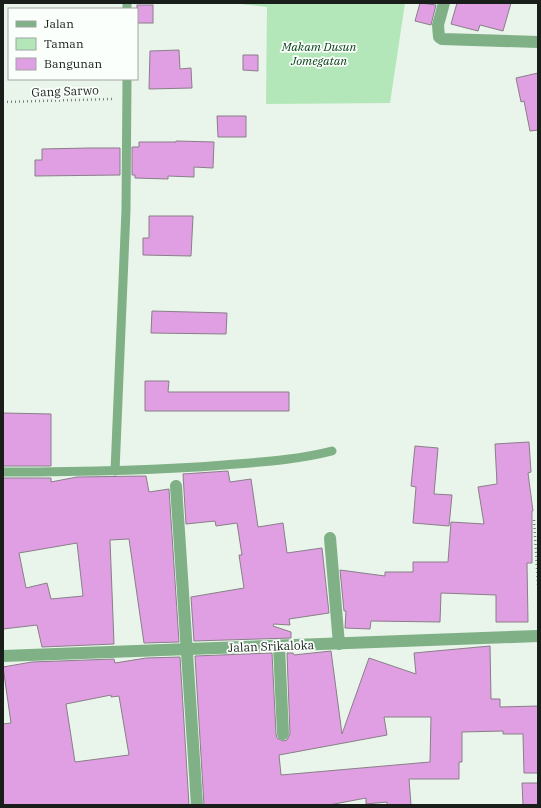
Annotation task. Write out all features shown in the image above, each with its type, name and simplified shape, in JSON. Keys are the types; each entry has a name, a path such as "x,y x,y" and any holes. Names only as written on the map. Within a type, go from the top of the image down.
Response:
{"street":[{"path":"444,3 437,30 439,37 442,39 538,42"},
{"path":"176,486 188,649 197,805"},
{"path":"330,538 339,644"},
{"name":"Jalan Srikaloka","path":"3,656 538,636"},
{"path":"279,646 283,734"}],"lane":[{"path":"115,471 126,210 127,80"},
{"path":"3,472 115,471 186,468 270,462 308,457 332,451"}],"path":[{"name":"Gang Sarwo","path":"3,102 127,98"},
{"path":"534,520 538,585"}],"green space":[{"name":"Makam Dusun Jomegatan","path":"232,3 405,3 390,103 266,104 267,7"}],"building":[{"path":"420,3 436,5 431,25 415,21"},
{"path":"457,3 511,3 503,31 480,25 478,31 451,24"},
{"path":"137,5 153,5 153,23 138,23"},
{"path":"179,50 180,69 191,68 192,88 149,89 150,51"},
{"path":"243,55 258,55 258,71 243,70"},
{"path":"538,73 538,130 530,131 524,101 521,102 516,78"},
{"path":"217,116 246,116 246,137 218,137"},
{"path":"139,142 214,142 213,168 194,167 194,177 168,176 168,179 135,178 135,175 132,175 132,147 139,147"},
{"path":"120,148 120,175 35,176 35,160 42,160 42,149"},
{"path":"149,216 193,216 191,256 143,255 143,238 149,238"},
{"path":"152,311 227,313 226,334 151,333"},
{"path":"145,381 169,381 168,392 289,392 289,411 145,411"},
{"path":"3,413 51,414 51,466 3,466"},
{"path":"529,442 531,472 528,473 533,511 532,563 527,563 528,622 496,622 496,595 441,593 440,622 371,621 370,629 345,628 346,611 344,611 340,570 385,576 385,572 413,572 413,562 448,562 451,522 484,524 478,487 497,484 495,444"},
{"path":"415,446 438,448 434,494 452,495 449,526 413,523 416,487 411,486"},
{"path":"228,471 230,482 251,479 258,527 283,523 287,553 322,548 329,613 289,619 290,625 274,624 273,626 291,632 291,638 194,641 191,597 244,588 239,555 242,555 237,523 216,526 215,521 186,524 183,474"},
{"path":"146,476 149,492 169,489 179,642 144,643 129,539 110,540 114,644 42,647 37,625 3,629 3,478 51,478 51,482 77,477","holes":["77,543 83,596 51,599 47,583 26,588 19,553"]},
{"path":"490,646 491,699 500,699 500,707 538,706 538,773 524,773 523,734 503,734 503,731 462,732 462,762 459,762 459,779 409,779 411,805 387,805 387,802 366,804 366,798 329,805 204,805 195,656 272,653 276,734 277,738 283,741 287,740 290,734 287,653 293,653 294,655 331,651 342,734 369,658 416,674 414,653","holes":["384,717 431,717 430,762 281,775 279,755 387,735"]},
{"path":"180,657 189,805 3,805 3,724 11,723 3,667 32,662 114,659 115,663 146,658","holes":["111,695 111,697 119,696 129,755 75,762 66,704"]},
{"path":"522,783 538,783 538,805 523,805"}]}
